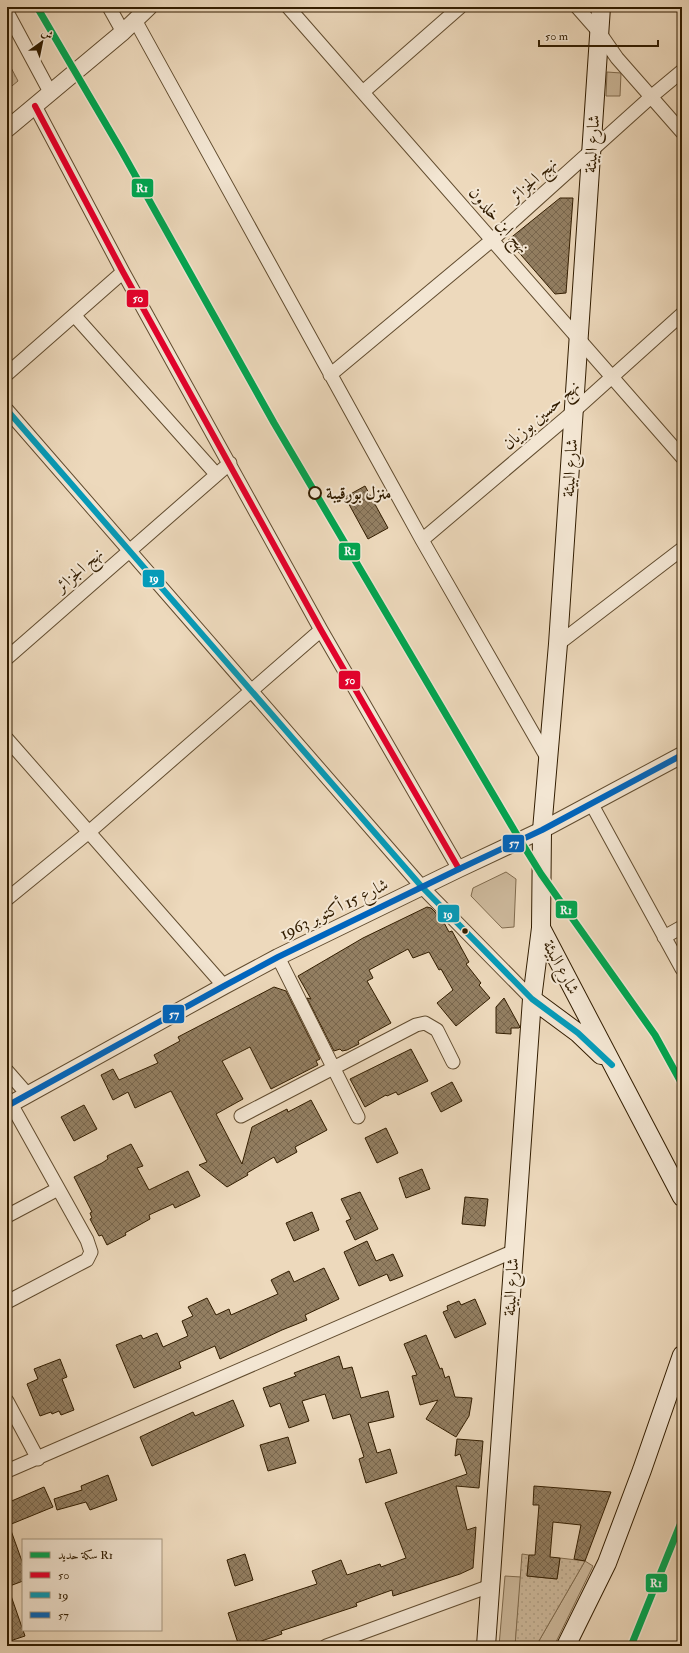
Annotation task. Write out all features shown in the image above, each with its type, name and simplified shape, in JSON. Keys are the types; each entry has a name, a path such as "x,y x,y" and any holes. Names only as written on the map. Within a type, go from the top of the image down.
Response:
{"main road":[{"name":"شارع البيئة","path":"486,1646 532,999 540,928 542,830 558,644 601,7"},
{"name":"شارع البيئة","path":"540,928 682,1197"},
{"path":"532,999 578,1033 612,1065"},
{"path":"566,1646 607,1563 642,1470 682,1355"}],"street":[{"path":"109,7 123,32"},
{"path":"7,129 123,32 149,7"},
{"name":"نهج ابن خلدون","path":"288,7 682,457"},
{"path":"363,92 460,7"},
{"path":"577,7 599,32 617,58 652,96 682,132"},
{"path":"7,12 50,92"},
{"path":"135,20 422,540 549,761"},
{"name":"نهج الجزائر","path":"330,375 492,240 592,152 652,96 682,71"},
{"path":"35,106 123,272 230,462 321,630 459,869"},
{"path":"7,374 123,272"},
{"name":"نهج حسين بوزيان","path":"422,540 573,412 682,314"},
{"path":"74,315 216,474"},
{"path":"7,410 422,886 532,999"},
{"name":"نهج الجزائر","path":"7,658 230,462"},
{"path":"558,644 682,549"},
{"path":"7,899 89,832 321,630"},
{"path":"7,740 224,986"},
{"name":"شارع 15 أكتوبر 1963","path":"9,1105 278,957 422,886 542,830 682,755"},
{"path":"591,803 682,969"},
{"path":"664,937 682,927"},
{"path":"278,957 358,1117"},
{"path":"241,1116 416,1025 425,1023 437,1030 453,1062"},
{"path":"7,1071 28,1095"},
{"path":"7,1302 83,1262 90,1256 90,1247 87,1240 9,1105"},
{"path":"7,1216 58,1189"},
{"path":"7,1471 38,1459 514,1251"},
{"path":"7,1401 38,1459"},
{"path":"326,1646 490,1586"}],"green space":[{"path":"7,60 18,81 7,90"},
{"path":"607,72 621,73 620,96 606,96"},
{"path":"506,872 516,879 514,927 502,928 471,896 473,888"},
{"path":"522,1554 529,1555 527,1576 557,1579 560,1558 585,1561 536,1646 515,1646"},
{"path":"585,1561 593,1566 554,1646 536,1646"},
{"path":"505,1576 521,1577 515,1646 499,1646"}],"building":[{"path":"560,198 573,198 566,293 555,294 508,240"},
{"path":"365,486 388,528 368,539 345,497"},
{"path":"427,907 431,908 435,912 440,920 442,919 449,932 452,931 469,962 466,964 481,983 479,985 490,998 456,1026 437,1003 453,990 441,969 439,970 429,952 413,958 408,949 369,970 373,978 367,981 391,1023 358,1041 359,1044 347,1050 342,1051 340,1049 334,1051 307,998 311,999 298,976 363,938"},
{"path":"274,987 286,991 320,1059 316,1061 318,1065 271,1089 250,1047 222,1061 243,1099 216,1114 242,1164 252,1127 287,1109 288,1112 311,1100 327,1130 295,1147 297,1152 277,1163 274,1157 227,1187 199,1165 207,1162 171,1091 135,1108 128,1092 113,1100 101,1075 113,1069 119,1080 158,1063 154,1055 180,1041 178,1037"},
{"path":"504,998 520,1027 511,1028 511,1034 496,1033 496,1007"},
{"path":"411,1049 428,1081 398,1095 396,1092 387,1096 386,1095 365,1107 350,1079"},
{"path":"452,1082 462,1101 441,1112 431,1093"},
{"path":"84,1105 97,1129 74,1141 61,1117"},
{"path":"386,1128 398,1153 377,1163 365,1138"},
{"path":"131,1144 143,1166 137,1168 149,1190 188,1171 200,1196 175,1208 173,1204 149,1215 150,1219 125,1233 126,1235 107,1245 102,1235 99,1236 90,1219 92,1218 90,1213 92,1212 74,1177 102,1163 108,1159 107,1156"},
{"path":"422,1169 430,1189 406,1198 399,1178"},
{"path":"360,1192 378,1229 355,1240 346,1221 351,1219 341,1199"},
{"path":"465,1197 488,1199 485,1226 462,1224"},
{"path":"312,1212 319,1230 294,1241 286,1223"},
{"path":"367,1241 376,1261 393,1254 403,1276 390,1281 387,1274 359,1286 344,1252"},
{"path":"324,1268 339,1299 305,1315 307,1320 220,1359 215,1346 179,1362 181,1368 134,1388 116,1345 141,1335 143,1339 157,1333 163,1347 188,1336 182,1321 193,1316 188,1307 207,1298 216,1315 229,1309 231,1315 278,1294 271,1280 289,1271 294,1282"},
{"path":"475,1299 486,1324 455,1338 443,1312 448,1310 447,1306 459,1301 461,1305"},
{"path":"426,1335 440,1369 442,1368 445,1378 449,1376 455,1397 472,1398 469,1416 456,1437 426,1419 438,1400 420,1405 412,1376 417,1375 404,1344"},
{"path":"339,1356 343,1369 352,1367 361,1398 388,1391 394,1417 368,1423 377,1453 390,1449 397,1473 366,1483 359,1459 364,1457 350,1414 333,1419 325,1394 302,1401 309,1421 289,1428 280,1403 270,1407 263,1388 296,1376 294,1373"},
{"path":"60,1359 67,1377 62,1379 74,1410 61,1415 59,1411 40,1416 27,1384 38,1379 34,1369"},
{"path":"233,1400 244,1426 152,1466 140,1437 193,1412 195,1416"},
{"path":"288,1437 296,1463 268,1471 260,1445"},
{"path":"457,1439 483,1441 479,1488 456,1486 467,1530 476,1527 473,1568 460,1574 393,1596 392,1590 356,1603 357,1606 281,1631 282,1634 247,1646 239,1646 228,1613 317,1584 312,1571 341,1560 347,1575 380,1564 381,1567 406,1558 385,1503 467,1474 460,1454 455,1456"},
{"path":"108,1475 117,1500 90,1510 86,1502 57,1510 54,1499 82,1490 81,1486"},
{"path":"534,1486 611,1492 585,1561 574,1559 581,1525 553,1522 550,1557 560,1558 557,1579 527,1576 529,1555 535,1555 539,1505 533,1505"},
{"path":"44,1487 53,1507 9,1525 22,1561 22,1581 7,1587 7,1503"},
{"path":"245,1554 253,1580 235,1586 227,1560"},
{"path":"7,1590 9,1590 25,1636 7,1642"}],"rail line":[{"name":"R1","path":"37,7 121,150 274,423 520,840 541,874 655,1035 682,1084"},
{"name":"R1","path":"631,1646 682,1520"}],"transit line":[{"name":"50","path":"35,106 123,272 321,630 459,869"},
{"name":"19","path":"7,410 422,887 532,999 578,1033 612,1065"},
{"name":"57","path":"7,1106 278,957 542,830 682,755"}],"place":[{"name":"منزل بورقيبة","path":"315,493"}]}
